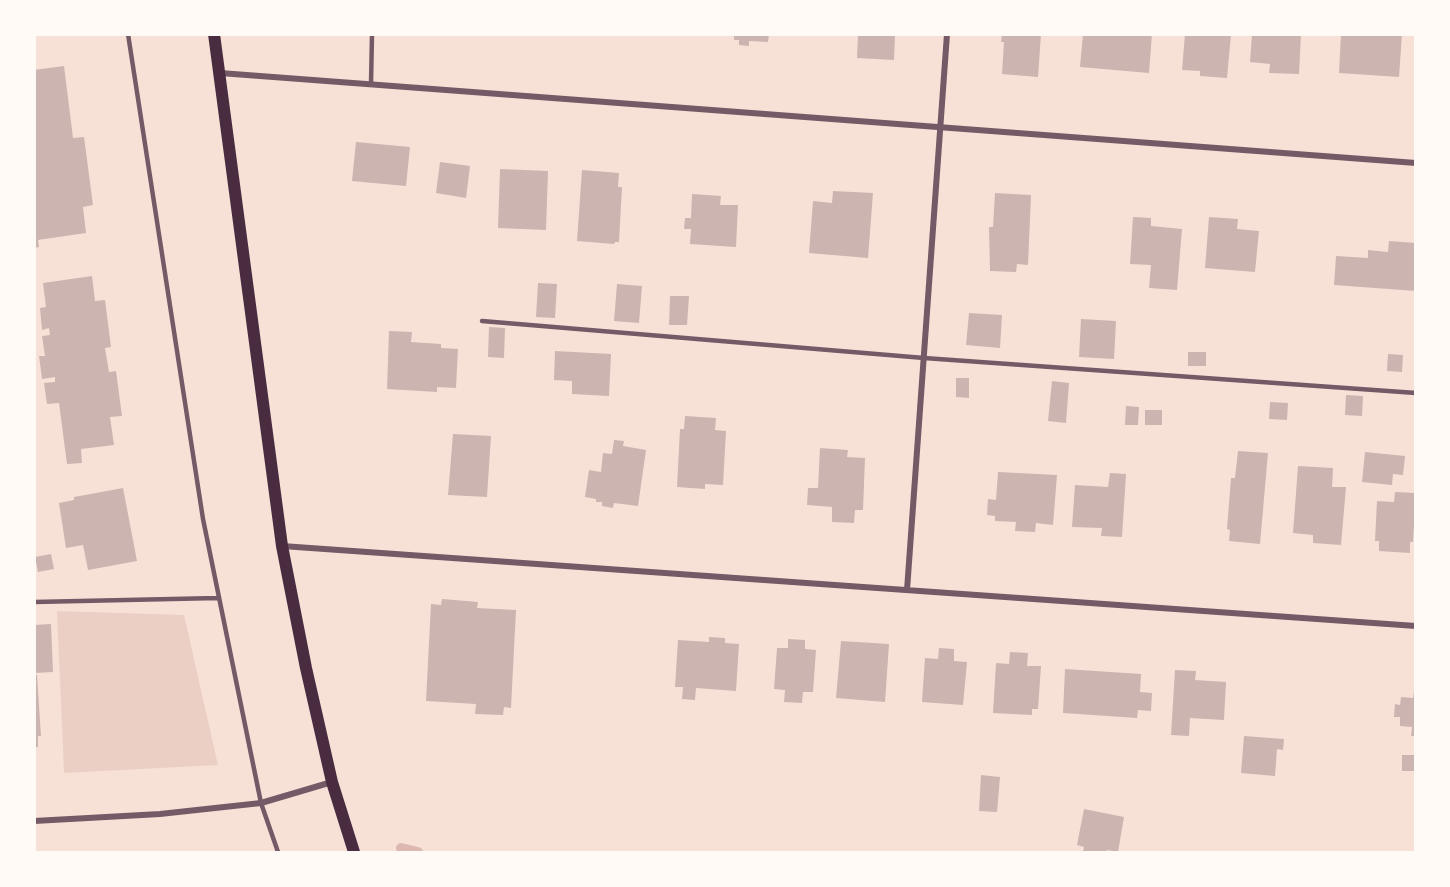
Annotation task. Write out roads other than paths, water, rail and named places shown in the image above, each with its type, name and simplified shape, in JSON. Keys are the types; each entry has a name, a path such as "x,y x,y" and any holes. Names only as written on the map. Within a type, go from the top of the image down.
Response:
{"main road":[{"path":"214,34 282,546 306,668 332,782 354,852"}],"street":[{"path":"907,590 947,34"},
{"path":"220,73 1416,163"},
{"path":"282,546 1416,626"},
{"path":"34,821 160,814 261,803 332,782"}],"lane":[{"path":"128,34 202,519 261,803 278,852"},
{"path":"371,84 372,34"},
{"path":"482,321 924,358 1416,393"},
{"path":"34,602 218,598"}],"waterway":[{"path":"401,848 418,852"}]}
